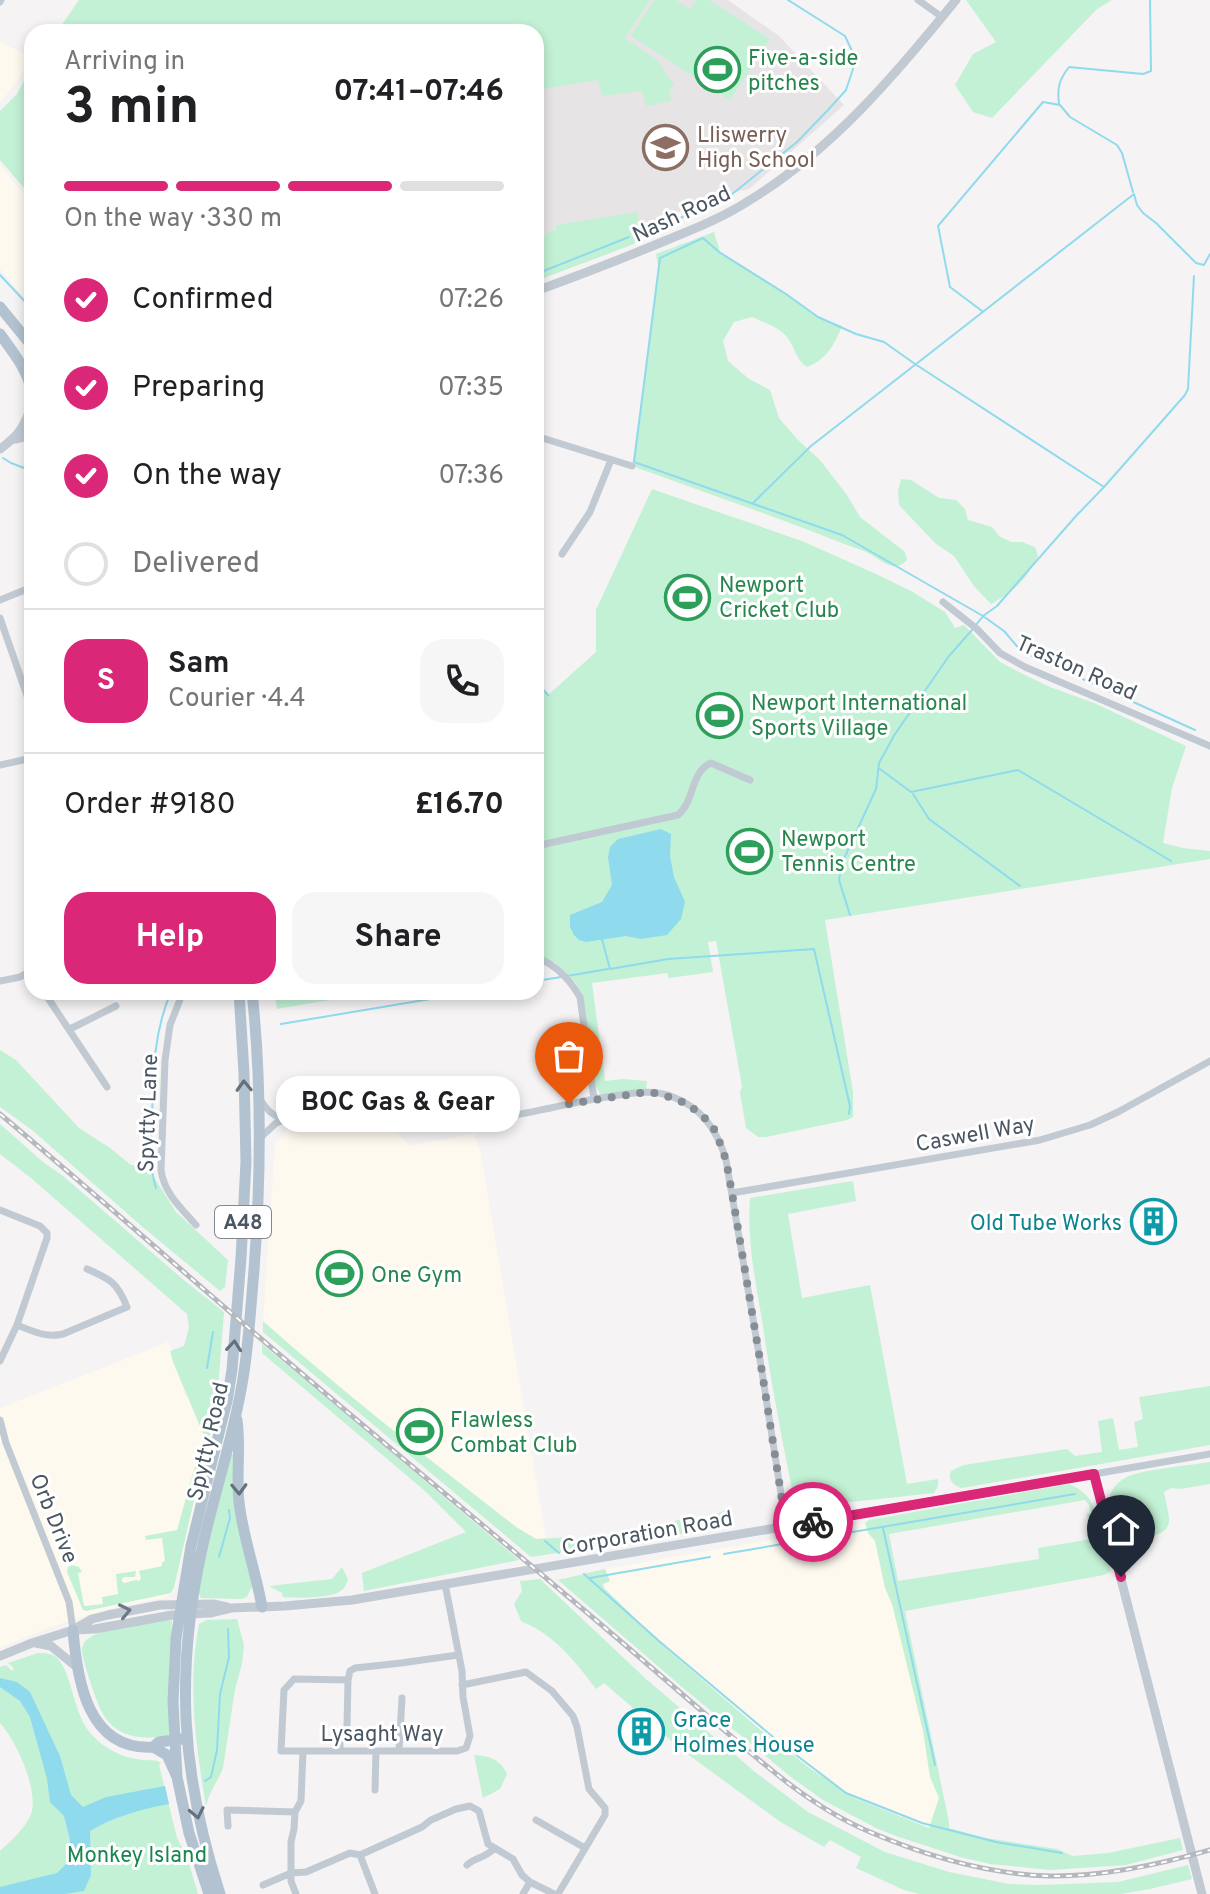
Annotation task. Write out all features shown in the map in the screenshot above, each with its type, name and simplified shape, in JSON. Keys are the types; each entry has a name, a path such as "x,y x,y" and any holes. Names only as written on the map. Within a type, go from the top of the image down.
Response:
{"main road":[{"path":"0,307 24,336"},
{"path":"0,334 24,369"},
{"name":"Spytty Road","path":"181,1740 186,1660 185,1609 191,1546 227,1401 241,1258 246,1162 239,1000"},
{"name":"Spytty Road","path":"220,1894 205,1864 173,1702 175,1657 185,1609 244,1373 259,1187 259,1099 253,1000"},
{"path":"236,1412 240,1442 239,1501 262,1607"},
{"path":"73,1630 78,1668 88,1705 99,1725 113,1738 129,1746 153,1747 159,1742 181,1740"},
{"name":"A48","path":"177,1777 181,1740"},
{"name":"A48","path":"153,1747 167,1755 177,1777 189,1833 205,1864 209,1894"}],"street":[{"path":"918,0 942,17"},
{"name":"Nash Road","path":"544,288 710,222 780,180 851,119 956,0"},
{"path":"15,439 24,425"},
{"path":"0,449 24,437"},
{"path":"544,439 632,466"},
{"path":"562,554 590,512 611,460"},
{"path":"0,600 24,590"},
{"name":"Traston Road","path":"943,602 977,629 1000,653 1025,667 1210,746"},
{"path":"0,618 24,685"},
{"path":"0,765 24,760"},
{"path":"544,844 678,815 685,810 701,769 711,763 750,780"},
{"path":"544,960 562,973 580,997 594,1099"},
{"path":"0,981 24,974"},
{"path":"50,1000 107,1087"},
{"name":"Spytty Lane","path":"180,1000 170,1025 163,1071 160,1163 164,1185 196,1225"},
{"path":"70,1029 116,1006"},
{"name":"Caswell Way","path":"732,1193 1040,1140 1090,1125 1118,1112 1210,1061"},
{"path":"260,1139 276,1123 285,1120 354,1108 459,1121 646,1092 674,1097 688,1104 716,1132 726,1160 786,1526"},
{"path":"259,1099 276,1117 285,1120"},
{"path":"0,1210 40,1226 47,1233 46,1244 17,1325 0,1361"},
{"path":"17,1325 54,1336 127,1307 116,1284 87,1269"},
{"name":"Orb Drive","path":"0,1420 6,1443 69,1602 73,1630"},
{"name":"Corporation Road","path":"0,1656 73,1630 95,1629 185,1609 210,1613 231,1608 352,1600 1210,1454"},
{"path":"1094,1474 1202,1894"},
{"name":"Lysaght Way","path":"296,1894 291,1873 291,1842 295,1812 301,1801 303,1751 457,1751 466,1748 470,1736 462,1671 445,1584"},
{"path":"32,1643 51,1646 78,1668"},
{"path":"340,1751 340,1738 347,1726 350,1671 458,1655"},
{"path":"263,1885 291,1873 306,1872 350,1853 360,1855 431,1820 470,1806 479,1811 488,1844 513,1859 530,1882 556,1894 605,1815 605,1808 589,1789 573,1716 552,1691 526,1672 462,1685"},
{"path":"303,1751 281,1751 284,1690 294,1679 348,1680"},
{"path":"399,1751 402,1698"},
{"path":"375,1790 376,1751"},
{"path":"253,1799 253,1810"},
{"path":"228,1826 227,1810 295,1812"},
{"path":"536,1820 585,1848"},
{"path":"467,1865 490,1854 494,1848"},
{"path":"360,1855 375,1894"},
{"path":"523,1894 530,1882"}],"shaded area":[{"name":"Lliswerry High School","path":"369,0 728,0 779,36 844,105 749,189 713,197 652,224 544,261 544,24 494,24"},
{"path":"0,41 24,55 24,69 0,103"},
{"path":"0,165 24,194 24,298 0,269"},
{"path":"327,1122 368,1123 394,1129 410,1146 474,1133 480,1150 546,1538 536,1539 516,1527 330,1381 263,1321 275,1144 289,1128"},
{"path":"168,1342 177,1358 184,1394 190,1399 218,1406 174,1591 165,1598 119,1606 50,1627 0,1648 0,1408"},
{"path":"878,1521 942,1795 932,1829 855,1798 811,1769 667,1649 603,1587 610,1581 605,1569"}],"green space":[{"path":"79,0 650,0 625,38 657,60 674,85 669,91 671,101 646,106 642,91 602,96 598,80 544,89 544,24 62,24"},
{"name":"Five-a-side pitches","path":"654,0 676,0 690,9 696,0 709,0 770,39 730,100 631,36"},
{"path":"966,0 1112,0 1097,9 992,118 973,112 955,85 973,54 996,42"},
{"path":"24,81 24,188 0,160 0,111 17,94"},
{"path":"637,212 639,236 634,244 544,278 544,237 547,236 546,232 556,230 556,225"},
{"path":"714,232 720,252 818,317 842,326 829,351 807,367 783,333 752,317 734,322 723,341 728,361 749,379 770,390 779,418 820,460 860,517 905,552 907,560 902,564 888,565 862,550 632,466 659,272 656,254"},
{"path":"901,479 911,480 939,498 956,500 965,509 968,520 992,527 999,536 1035,547 1038,556 1029,572 1013,590 991,604 974,586 954,556 936,544 899,505"},
{"path":"652,489 802,541 911,591 945,612 955,628 964,625 1000,662 1186,746 1172,788 1163,843 1210,851 1210,859 825,920 853,1092 853,1117 847,1120 766,1137 758,1137 746,1128 740,1093 742,1086 716,941 708,942 713,972 669,978 667,973 592,983 605,1081 647,1081 646,1090 601,1095 596,1087 582,993 554,962 544,964 544,693 548,695 596,652 596,610"},
{"path":"275,1000 330,1000 277,1009"},
{"path":"0,1050 16,1060 79,1128 131,1165 147,1166 176,1212 228,1260 225,1287 220,1291 32,1130 0,1107"},
{"path":"0,1124 224,1312 217,1401 204,1463 201,1462 205,1438 170,1351 184,1346 189,1327 187,1314 0,1154"},
{"path":"853,1181 856,1201 788,1214 802,1298 870,1285 907,1484 938,1479 938,1486 934,1493 796,1508 754,1275 750,1198"},
{"path":"263,1321 388,1426 516,1527 536,1539 570,1537 585,1540 651,1529 684,1518 699,1521 729,1509 734,1526 531,1557 263,1332"},
{"path":"262,1344 519,1560 364,1591 362,1573 466,1532 425,1491 262,1353"},
{"path":"1210,1386 1210,1445 962,1488 951,1480 951,1471 964,1465 1067,1449 1075,1456 1102,1452 1098,1421 1113,1418 1119,1450 1138,1447 1134,1422 1143,1419 1139,1397"},
{"path":"232,1454 253,1588 242,1599 201,1598 198,1590 204,1558"},
{"path":"1210,1462 1210,1484 1171,1488 1164,1492 1169,1523 1163,1532 1130,1542 1118,1539 1111,1521 1109,1500 1112,1490 1120,1481 1131,1475"},
{"path":"195,1466 201,1470 171,1593 83,1610 67,1572 68,1567 79,1567 82,1572 78,1573 84,1606 103,1604 102,1597 118,1594 116,1574 136,1571 135,1577 121,1580 124,1583 139,1581 139,1571 162,1566 165,1561 162,1538 146,1540 145,1536 177,1530"},
{"path":"1069,1484 1090,1499 1095,1514 1088,1521 1087,1514 1091,1513 1085,1500 889,1534 898,1581 1039,1559 1038,1548 1091,1539 1090,1529 1101,1530 1111,1571 1104,1575 905,1611 949,1828 986,1838 1057,1849 1073,1856 1108,1853 1180,1838 1183,1850 1126,1865 1050,1870 990,1864 876,1828 823,1800 791,1777 558,1580 605,1569 610,1581 603,1584 604,1588 667,1649 757,1727 855,1798 929,1828 939,1798 930,1777 923,1731 892,1604 885,1588 875,1541 865,1523"},
{"path":"342,1567 348,1579 342,1590 330,1595 283,1597 282,1593 269,1586 332,1579"},
{"path":"540,1579 646,1679 755,1772 808,1812 885,1852 949,1872 1009,1884 1118,1882 1188,1865 1192,1879 1121,1894 920,1894 856,1868 861,1857 830,1840 824,1847 779,1821 682,1750 604,1683 596,1689 554,1641 521,1621 514,1604 522,1591 520,1581"},
{"path":"237,1619 244,1645 242,1664 223,1768 206,1806 196,1738 193,1692 195,1647 199,1624 207,1620"},
{"path":"172,1620 169,1736 148,1738 128,1735 113,1726 101,1710 84,1662 83,1645 104,1631"},
{"name":"Monkey Island","path":"38,1653 54,1656 62,1664 81,1717 98,1741 122,1755 161,1763 177,1838 187,1857 198,1894 0,1894 0,1851 27,1822 33,1801 24,1764 0,1723 0,1667 6,1665 12,1671 14,1668 8,1663"},
{"path":"474,1755 494,1759 507,1774 500,1789 483,1798"}],"water":[{"path":"661,829 671,834 670,856 674,877 685,902 681,919 667,935 641,939 626,936 586,942 579,940 570,927 570,915 602,902 612,885 608,857 610,847 618,839"},
{"path":"0,1678 17,1682 30,1692 60,1756 71,1795 83,1807 106,1797 165,1786 169,1804 128,1814 90,1831 91,1875 84,1891 0,1894 0,1887 57,1873 67,1863 70,1840 64,1816 50,1802 30,1717 20,1701 0,1687"}],"waterway":[{"path":"668,223 726,199 797,142 846,90 853,69 853,53 845,36 788,0"},
{"path":"1059,104 1060,84 1069,67 1143,74 1151,71 1150,0"},
{"path":"982,311 950,287 938,226 1043,102 1060,105 1070,117 1117,145 1133,192"},
{"path":"753,503 811,446 1134,194 1143,213 1196,263 1204,265 1210,254"},
{"path":"544,271 629,237"},
{"path":"1104,487 997,606 983,616 842,535 634,462 660,258 703,238 719,252 818,317 856,334 884,342 1104,487 1188,389 1194,276"},
{"path":"0,275 24,300"},
{"path":"3,458 24,468"},
{"path":"976,625 983,616 1004,631 1021,651 1195,730"},
{"path":"850,915 839,880 842,863 876,789 879,763 895,734 949,656 972,630"},
{"path":"544,691 548,695"},
{"path":"880,769 911,792 1018,770 1171,861"},
{"path":"913,794 929,819 1020,886"},
{"path":"602,939 610,969 668,959 814,949 850,1106 849,1114"},
{"path":"567,976 608,969"},
{"path":"544,980 561,977"},
{"path":"156,1188 151,1154 154,1071 157,1039 168,1000"},
{"path":"281,1024 424,1000"},
{"path":"207,1368 213,1332"},
{"path":"724,1554 1075,1494"},
{"path":"219,1557 230,1518 229,1510"},
{"path":"883,1528 935,1765"},
{"path":"545,1541 559,1553"},
{"path":"590,1578 710,1557"},
{"path":"584,1574 779,1742 846,1793 922,1823 996,1842 1062,1853"},
{"path":"205,1781 211,1777 217,1750 220,1694 229,1657 228,1629"}],"railway":[{"path":"0,1114 297,1370 758,1759 830,1812 913,1849 980,1868 1026,1875 1069,1876 1110,1872 1210,1850"}],"way so far":[{"path":"569,1104 646,1092 661,1094 688,1104 716,1132 726,1160 732,1193 786,1526 813,1522"}],"place":[{"name":"Five-a-side pitches","path":"717,70"},
{"name":"Lliswerry High School","path":"666,147"},
{"name":"Newport Cricket Club","path":"688,597"},
{"name":"Newport International Sports Village","path":"720,715"},
{"name":"Newport Tennis Centre","path":"750,851"},
{"name":"BOC Gas & Gear","path":"569,1104"},
{"name":"Old Tube Works","path":"1153,1222"},
{"name":"One Gym","path":"340,1274"},
{"name":"Flawless Combat Club","path":"419,1432"},
{"name":"Grace Holmes House","path":"642,1732"}],"route":[{"path":"813,1522 1094,1474 1121,1577"}]}
